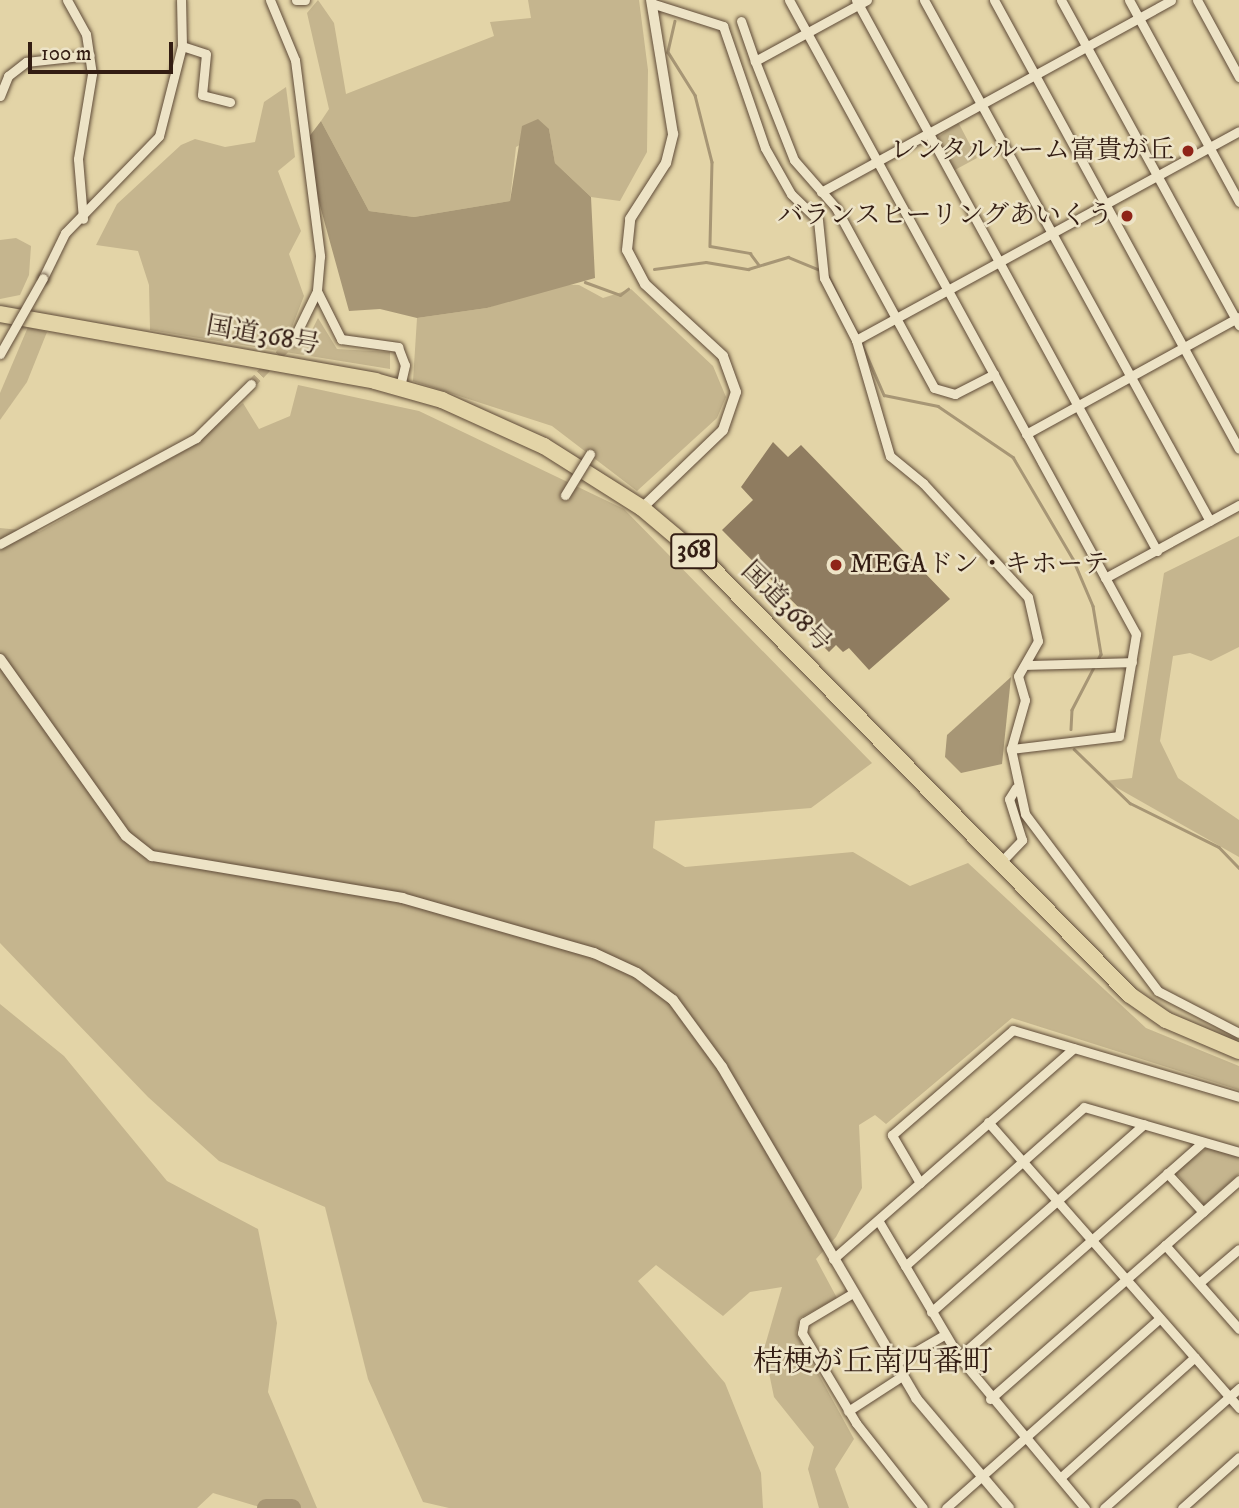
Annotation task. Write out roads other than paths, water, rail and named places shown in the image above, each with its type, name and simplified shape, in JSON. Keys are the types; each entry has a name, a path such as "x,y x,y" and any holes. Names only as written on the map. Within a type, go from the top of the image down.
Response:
{"highway":[{"name":"国道368号","path":"0,314 400,387 532,440 642,508 705,561 1130,995 1166,1020 1239,1051"}],"street":[{"path":"67,0 90,55 92,99 78,159 83,219"},
{"path":"0,354 65,233 83,219 159,136 182,46 181,0"},
{"path":"270,0 295,60 320,256 317,291 293,340"},
{"path":"296,0 305,0"},
{"path":"789,0 1136,634 1119,736 1011,749"},
{"path":"925,0 1210,521"},
{"path":"994,0 1239,449"},
{"path":"1026,434 1238,320 1061,0"},
{"path":"1129,0 1239,202"},
{"path":"821,192 1171,0"},
{"path":"1197,0 1239,77"},
{"path":"642,508 723,430 736,392 723,356 645,284 627,250 630,219 666,163 673,134 651,2 723,26 765,148 786,188 818,220 824,278 860,338 892,460 923,484 1025,590 1038,641 1027,665 1018,676 1025,700 1011,749 1016,788 1025,814 1158,991 1239,1033"},
{"path":"755,61 861,2 928,133 1157,551"},
{"path":"741,21 794,160 821,192 934,388 955,394 993,374"},
{"path":"182,46 206,54 202,95 230,102"},
{"path":"0,96 8,76 26,62 90,55"},
{"path":"860,338 1239,131"},
{"path":"317,291 341,339 398,347 405,365 400,387"},
{"path":"0,544 195,438 251,384"},
{"path":"565,495 590,454"},
{"path":"1105,578 1239,505"},
{"path":"0,659 126,836 152,856 402,898 594,953 648,981 702,1034 894,1364 1009,1508"},
{"path":"1027,665 1095,666 1132,662"},
{"path":"999,864 1022,840 1009,799 1016,788"},
{"path":"920,1183 892,1135 1013,1030 1239,1097"},
{"path":"833,1259 1074,1048"},
{"path":"905,1266 1084,1107 1239,1152"},
{"path":"988,1122 1239,1408"},
{"path":"931,1312 1144,1124"},
{"path":"958,1357 1203,1142"},
{"path":"1167,1173 1202,1212"},
{"path":"989,1399 1239,1180"},
{"path":"878,1220 958,1357 989,1399 1085,1508"},
{"path":"1165,1245 1237,1324"},
{"path":"1199,1283 1239,1249"},
{"path":"853,1293 804,1322 802,1333 848,1411 923,1508"},
{"path":"946,1508 1160,1318"},
{"path":"894,1364 944,1335"},
{"path":"1060,1478 1195,1357"},
{"path":"848,1411 902,1376"},
{"path":"1104,1508 1239,1388"},
{"path":"1182,1508 1239,1457"}],"waterway":[{"path":"675,21 668,52 695,95 712,162 710,246 750,253 759,265"},
{"path":"654,269 706,262 748,269 788,257 821,270"},
{"path":"827,273 858,336"},
{"path":"585,282 620,295 628,289"},
{"path":"861,342 884,395 938,406 1013,457 1073,559 1093,606 1101,654 1072,710 1071,729"},
{"path":"1074,749 1130,803 1219,847 1239,868"},
{"path":"266,1508 292,1508"}],"tunnel":[{"path":"251,384 293,340"}],"place":[{"name":"レンタルルーム富貴が丘","path":"1188,151"},
{"name":"バランスヒーリングあいくう","path":"1127,216"},
{"name":"MEGAドン・キホーテ","path":"836,565"}],"district":[{"name":"桔梗が丘南四番町","path":"873,1363"}]}
